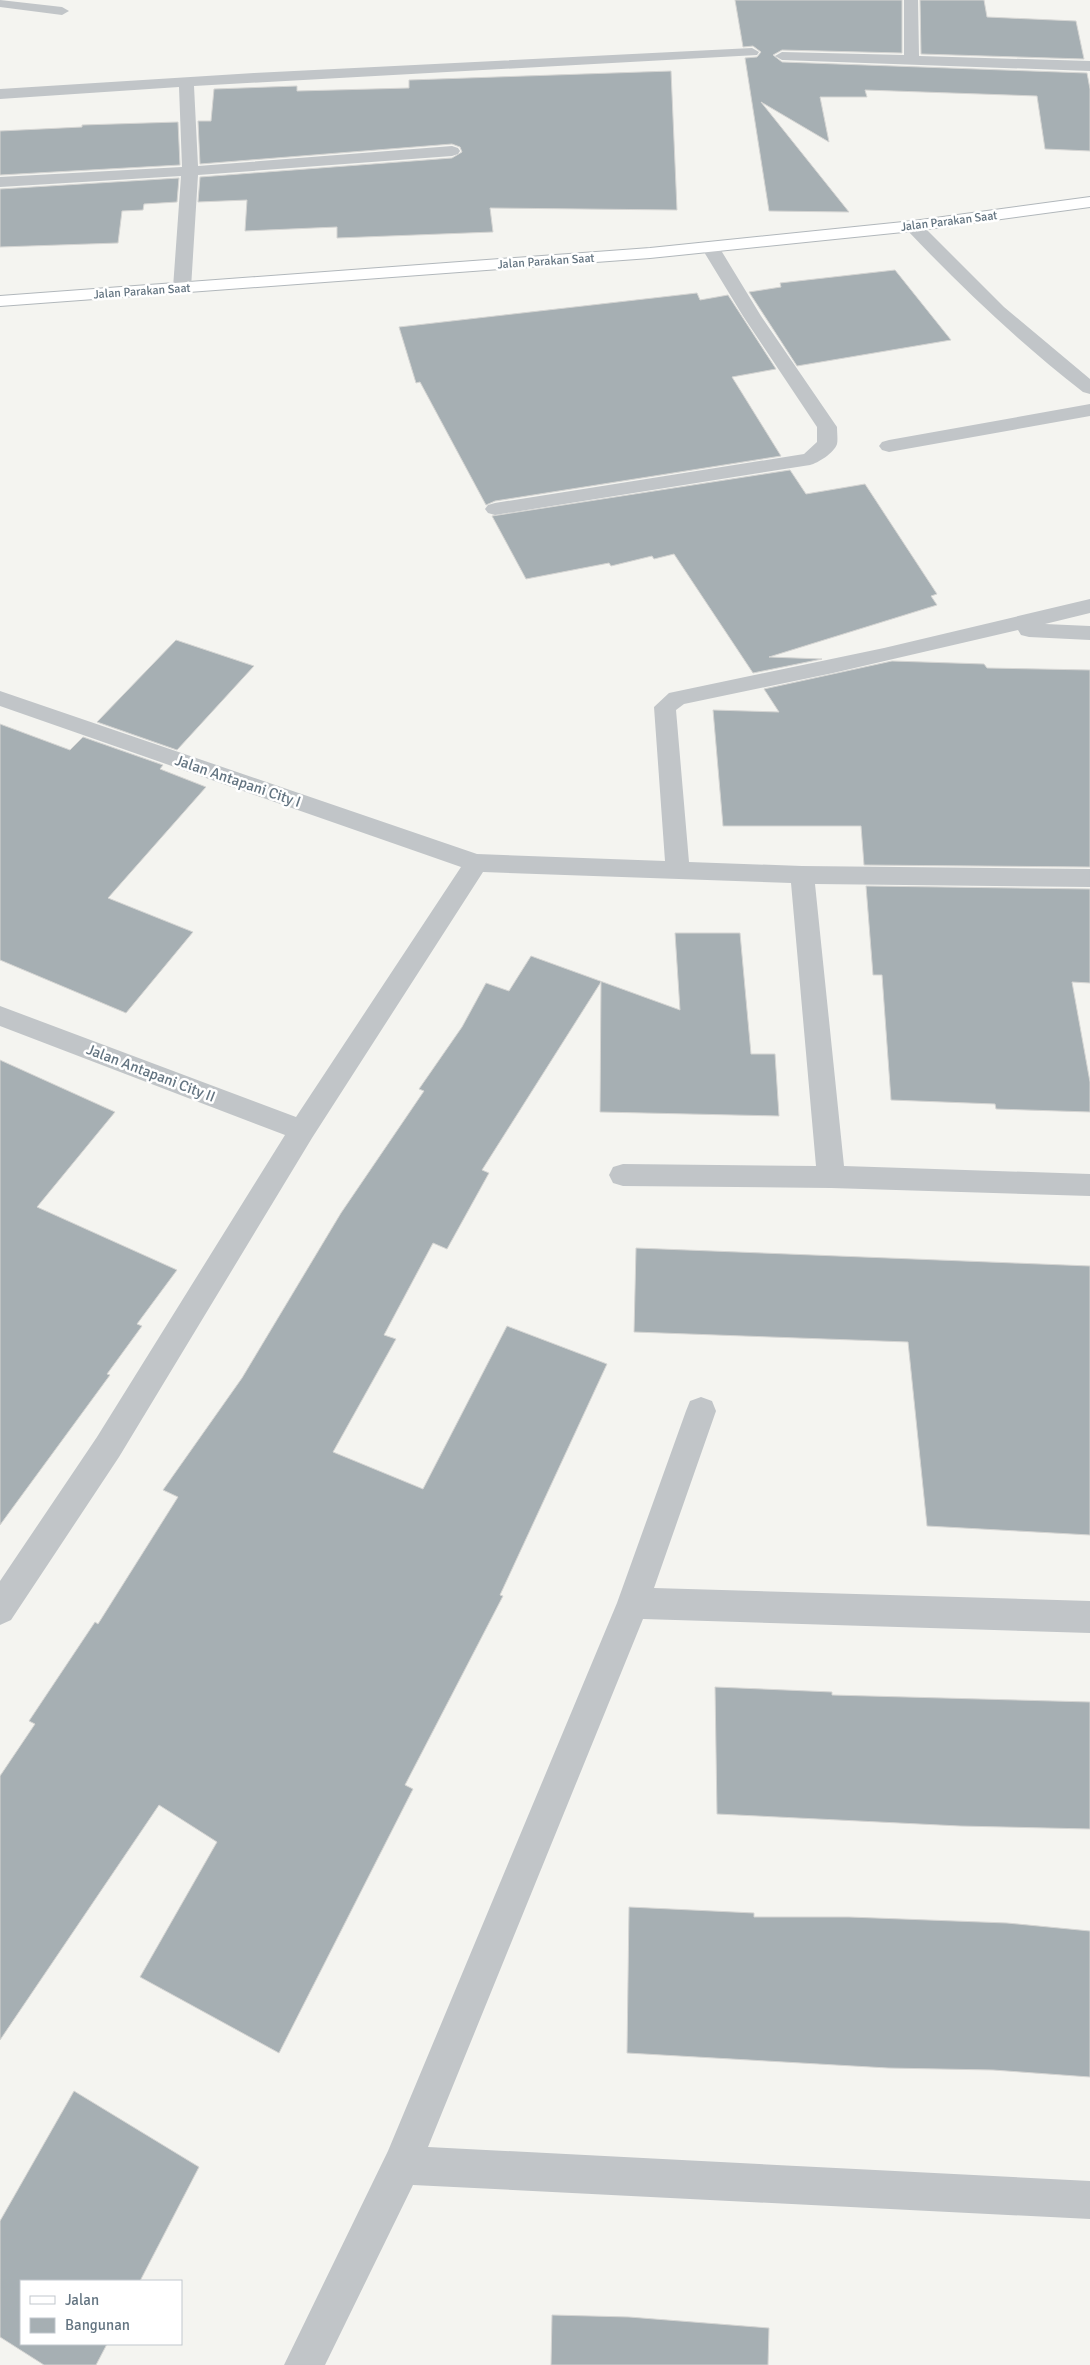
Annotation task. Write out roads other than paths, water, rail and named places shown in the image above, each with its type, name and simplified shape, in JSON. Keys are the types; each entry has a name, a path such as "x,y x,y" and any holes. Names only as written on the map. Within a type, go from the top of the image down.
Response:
{"street":[{"path":"911,0 912,59"},
{"path":"0,3 62,11"},
{"path":"0,94 254,78 752,52"},
{"path":"782,56 1090,66"},
{"path":"182,288 190,171 186,83"},
{"path":"0,182 190,171 452,151"},
{"name":"Jalan Parakan Saat","path":"0,301 710,247 913,226 1090,202"},
{"path":"913,226 962,277 1042,352 1090,388"},
{"path":"495,509 810,459 828,444 827,427 752,316 710,247"},
{"path":"889,446 1090,410"},
{"path":"678,869 665,707 670,702 998,629 1090,606"},
{"path":"998,629 1090,633"},
{"name":"Jalan Antapani City I","path":"0,698 476,863 802,875 1090,878"},
{"path":"0,1609 108,1447 302,1130 476,863"},
{"path":"802,875 831,1177"},
{"name":"Jalan Antapani City II","path":"0,1016 302,1130"},
{"path":"623,1175 831,1177 1090,1185"},
{"path":"304,2365 402,2165 633,1603 701,1411"},
{"path":"633,1603 1090,1617"},
{"path":"402,2165 1090,2200"}]}
